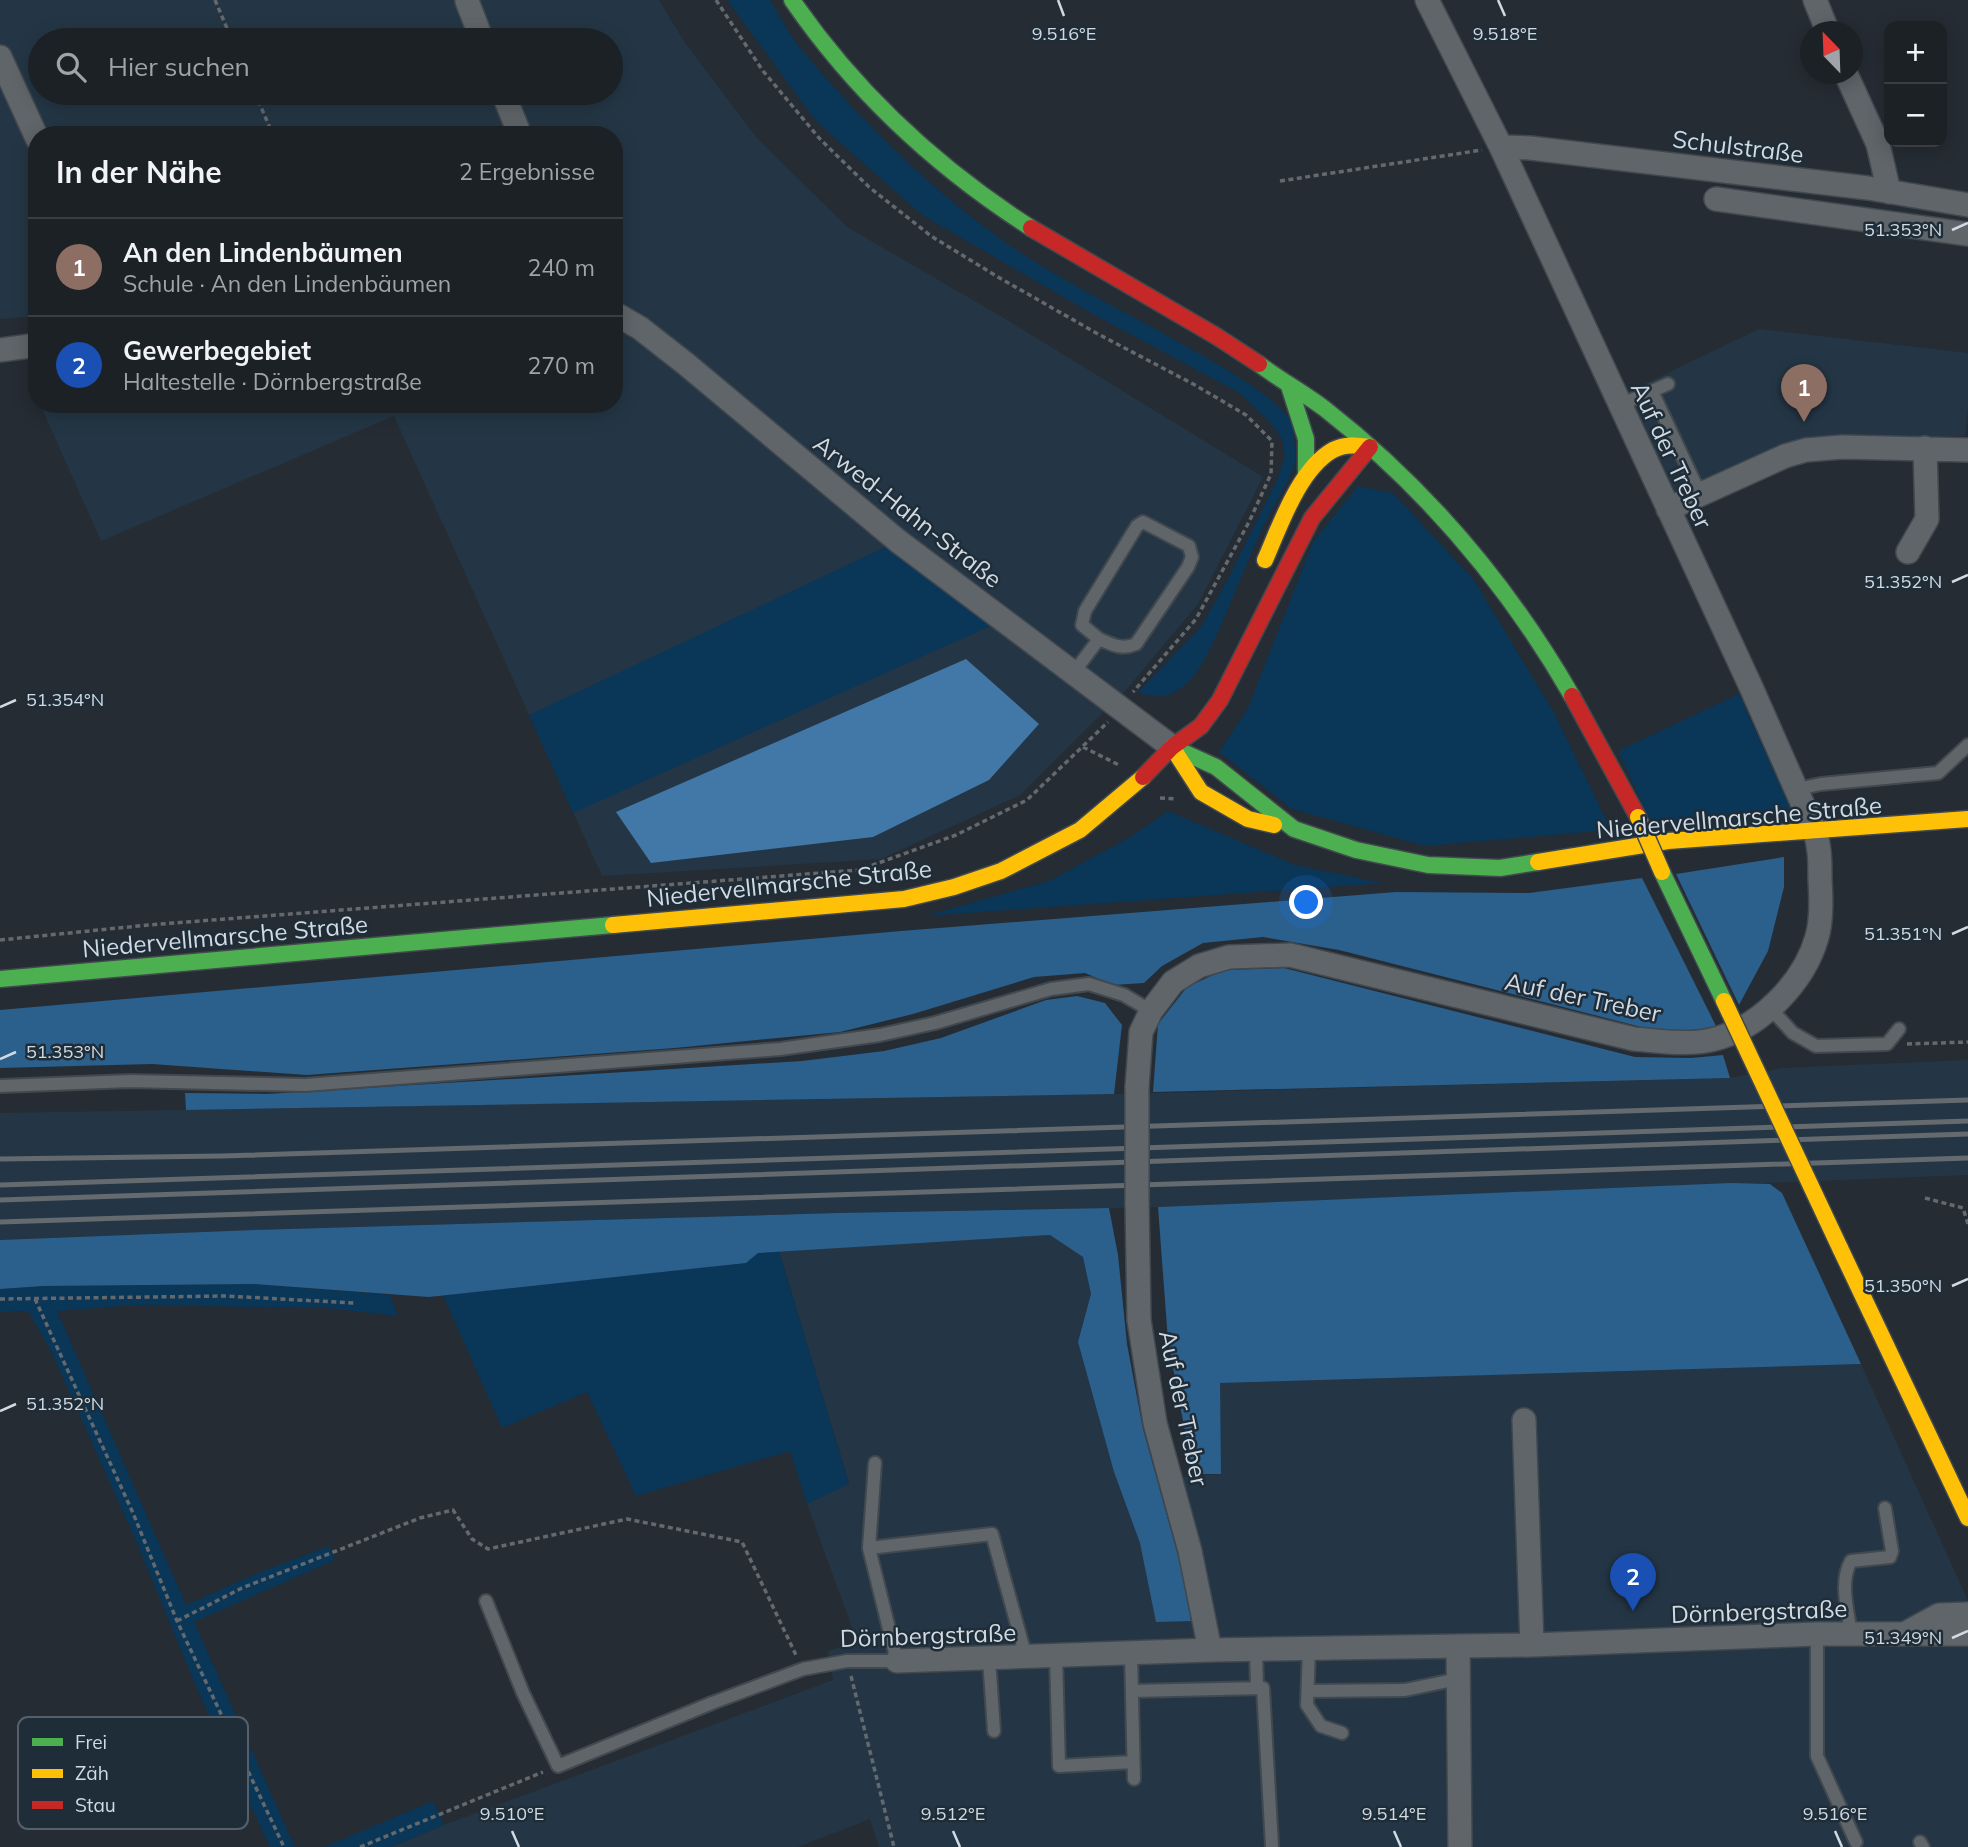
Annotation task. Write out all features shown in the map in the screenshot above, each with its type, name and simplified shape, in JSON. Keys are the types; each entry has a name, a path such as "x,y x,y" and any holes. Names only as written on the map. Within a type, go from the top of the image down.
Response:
{"main road":[{"path":"792,0 807,23 861,88 955,174 1014,217 1210,332 1325,409 1370,447 1438,513 1484,567 1539,642 1594,733 1638,817 1968,1518"},
{"path":"1260,572 1306,474 1309,450 1305,425 1289,386"},
{"path":"1306,474 1328,453 1347,444 1370,447"},
{"path":"1172,747 1201,726 1220,700 1312,518 1370,447"},
{"path":"1172,747 1190,715"},
{"path":"1172,747 1201,792 1248,819 1294,829"},
{"name":"Niedervellmarsche Straße","path":"0,979 904,899 954,887 1001,871 1080,830 1138,782 1172,747 1216,767 1294,829 1356,850 1428,865 1500,868 1668,841 1968,819"}],"street":[{"name":"Auf der Treber","path":"1210,1650 1190,1550 1155,1423 1139,1320 1137,1087 1141,1032 1151,1011 1173,982 1199,966 1228,957 1290,955 1634,1039 1677,1042 1713,1040 1737,1031 1770,1009 1798,977 1816,938 1821,902 1819,844 1797,789 1501,147 1427,0"},
{"path":"467,1 477,28"},
{"path":"1822,2 1826,21"},
{"path":"0,57 32,126"},
{"path":"1851,84 1878,144 1889,192"},
{"path":"508,105 516,126"},
{"name":"Schulstraße","path":"1501,147 1530,148 1889,192 1968,205"},
{"path":"1716,200 1968,234"},
{"name":"Arwed-Hahn-Straße","path":"623,318 640,328 685,364 898,541 1172,747"},
{"path":"0,350 28,346"},
{"path":"1668,509 1785,456 1806,450 1842,447 1968,450"},
{"path":"1908,552 1927,519 1925,448"},
{"path":"1524,1420 1532,1645"},
{"name":"Dörnbergstraße","path":"1903,1634 1939,1615 1968,1614"},
{"name":"Dörnbergstraße","path":"897,1661 1210,1650 1532,1645 1817,1634 1968,1634"},
{"path":"1458,1646 1460,1847"}],"lane":[{"path":"1620,405 1668,384"},
{"path":"1653,391 1700,494"},
{"path":"1143,522 1189,546 1192,557 1188,567 1136,644 1127,648 1117,647 1099,639 1082,625 1085,611 1138,526 1143,522"},
{"path":"1074,672 1099,639"},
{"path":"1797,789 1821,784 1938,774 1968,745"},
{"path":"0,1086 131,1081 305,1085 780,1049 880,1035 935,1023 1051,989 1089,984 1124,995 1151,1011"},
{"path":"1770,1009 1793,1032 1816,1046 1888,1044 1899,1029"},
{"path":"875,1463 869,1548 897,1661"},
{"path":"1851,1634 1845,1594 1845,1571 1851,1561 1889,1557 1892,1551 1885,1508"},
{"path":"869,1548 992,1534 1027,1657"},
{"path":"486,1601 528,1705 558,1766"},
{"path":"1817,1634 1817,1756 1856,1842"},
{"path":"1256,1649 1257,1688"},
{"path":"1309,1649 1307,1704 1321,1726 1342,1733"},
{"path":"1132,1654 1134,1779"},
{"path":"1056,1656 1059,1766 1133,1762"},
{"path":"989,1658 994,1731"},
{"name":"Dörnbergstraße","path":"558,1766 712,1703 803,1670 847,1661 897,1661"},
{"path":"1308,1691 1405,1690 1458,1679"},
{"path":"1132,1691 1264,1688 1272,1846"}],"path":[{"path":"215,0 227,28"},
{"path":"0,940 148,925 859,870 956,835 1027,800 1122,708 1196,619 1249,522 1271,474 1272,440 1246,415 998,277 931,236 879,195 820,139 762,71 716,0"},
{"path":"260,105 269,126"},
{"path":"1280,181 1501,147"},
{"path":"1888,1044 1968,1042"},
{"path":"1925,1198 1963,1208 1968,1224"},
{"path":"0,1300 226,1296 354,1303"},
{"path":"35,1299 133,1513 177,1621 222,1717"},
{"path":"177,1621 242,1588 420,1518 453,1510 472,1539 488,1549 626,1519 743,1542 792,1646"},
{"path":"847,1661 894,1847"},
{"path":"360,1847 558,1766"},
{"path":"248,1771 284,1847"}],"shaded area":[{"path":"0,0 659,0 685,43 756,137 847,227 1002,317 1263,477 1198,604 1126,690 1020,795 881,859 602,876 394,416 101,541 44,413 623,413 623,126 28,126 28,317 0,319"},
{"path":"727,0 770,0 797,44 867,123 940,191 1011,247 1235,375 1286,414 1292,425 1294,468 1260,534 1214,642 1196,673 1184,686 1171,694 1156,696 1138,692 1201,627 1279,476 1285,455 1282,439 1271,423 1240,393 1091,313 922,215 816,121"},
{"path":"1759,329 1968,353 1965,436 1811,437 1683,494 1676,493 1628,392"},
{"path":"1358,486 1393,493 1474,580 1554,713 1611,830 1425,846 1292,809 1219,752 1248,708 1313,542"},
{"path":"898,541 1004,620 573,813 529,715"},
{"path":"966,659 1039,724 989,780 873,837 651,863 616,812"},
{"path":"1739,694 1792,812 1653,826 1618,751"},
{"path":"1168,811 1295,865 1383,883 925,916 1049,881 1132,836"},
{"path":"1784,857 1784,887 1768,951 1739,1005 1676,874"},
{"path":"1642,878 1717,1028 1661,1032 1339,950 1263,937 1203,943 1162,966 1144,983 1113,985 1085,973 1034,977 913,1014 840,1032 675,1048 307,1075 152,1064 0,1068 0,1010 901,931 1396,892 1529,893"},
{"path":"1284,968 1635,1057 1691,1058 1723,1055 1730,1078 1153,1092 1158,1024 1187,987 1224,970"},
{"path":"1077,996 1105,1003 1122,1025 1114,1094 186,1110 185,1093 267,1094 802,1061 884,1051 941,1038 1046,1000"},
{"path":"1968,1060 1968,1175 1158,1207 837,1213 0,1240 0,1113 1114,1094 1730,1078 1782,1068"},
{"path":"1731,1183 1770,1184 1782,1193 1861,1364 1220,1383 1221,1474 1193,1474 1168,1341 1158,1207"},
{"path":"1109,1208 1118,1255 1127,1344 1143,1429 1180,1563 1191,1621 1156,1622 1140,1543 1114,1472 1078,1342 1091,1294 1083,1257 1050,1235 758,1253 746,1263 429,1297 254,1284 43,1286 0,1289 0,1240 837,1213"},
{"path":"1050,1235 1083,1256 1091,1294 1078,1342 1114,1472 1140,1543 1190,1621 1180,1563 1157,1479 1221,1474 1219,1383 1861,1364 1968,1601 1968,1847 879,1847 870,1819 798,1847 391,1847 833,1680 828,1651 857,1641 807,1504 849,1483 779,1251"},
{"path":"779,1251 849,1484 807,1504 790,1451 636,1496 587,1392 502,1428 443,1295 745,1263 758,1253"},
{"path":"254,1284 390,1295 398,1316 326,1308 137,1305 57,1311 186,1605 253,1575 329,1546 335,1560 194,1622 237,1717 210,1717 136,1541 51,1351 28,1311 0,1312 0,1289 43,1286"},
{"path":"248,1742 295,1847 270,1847 248,1799"},
{"path":"433,1801 444,1825 391,1847 324,1847"}],"railway":[{"path":"0,1159 222,1156 1968,1100"},
{"path":"0,1185 1968,1121"},
{"path":"0,1200 1968,1134"},
{"path":"0,1222 1968,1158"}],"traffic: fast":[{"path":"792,0 843,66 900,126 963,180 1031,228"},
{"path":"1259,364 1325,409 1362,439 1431,505 1521,615 1572,696"},
{"path":"1289,386 1306,439 1306,474"},
{"path":"1172,747 1216,767 1294,829 1356,850 1428,865 1500,868 1538,862"},
{"path":"1662,872 1724,1001"},
{"path":"0,979 613,925"}],"traffic: slow":[{"path":"1265,560 1284,515 1310,470 1333,450 1356,445 1370,447"},
{"path":"1172,747 1201,792 1248,819 1274,825"},
{"path":"613,925 904,899 954,887 1001,871 1080,830 1143,777"},
{"path":"1638,817 1662,872"},
{"path":"1538,862 1668,841 1968,819"},
{"path":"1724,1001 1840,1248"},
{"path":"1840,1248 1968,1518"}],"traffic: jam":[{"path":"1031,228 1259,364"},
{"path":"1143,777 1172,747 1201,726 1220,700 1312,518 1370,447"},
{"path":"1572,696 1638,817"}],"place":[{"name":"An den Lindenbäumen","path":"1804,422"},
{"name":"Gewerbegebiet","path":"1633,1611"}]}
